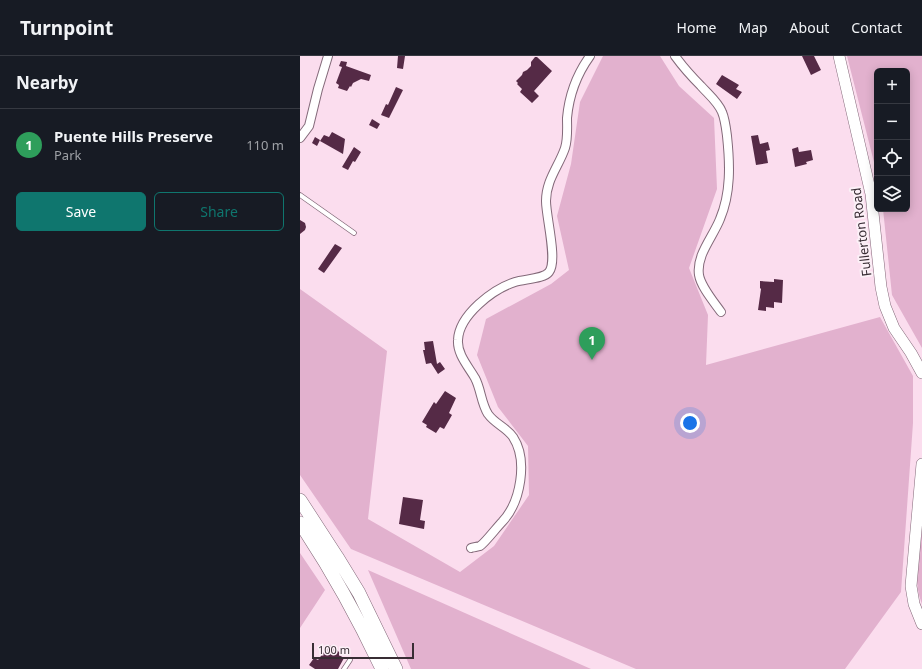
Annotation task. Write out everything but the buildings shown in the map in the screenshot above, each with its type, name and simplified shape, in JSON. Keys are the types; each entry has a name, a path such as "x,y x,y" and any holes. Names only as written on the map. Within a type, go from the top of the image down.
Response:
{"main road":[{"path":"300,500 359,593 396,669"},
{"path":"300,523 322,555 340,586 382,669"}],"street":[{"path":"300,138 309,126 328,56"},
{"path":"471,548 480,546 508,515 519,488 521,464 517,447 512,436 491,418 487,412 477,381 460,353 458,336 467,316 488,297 510,284 546,275 551,269 553,256 546,211 546,190 566,145 568,111 571,94 580,71 590,56"},
{"path":"675,56 717,103 723,114 726,127 729,166 728,194 720,218 702,256 698,269 700,280 721,312"},
{"name":"Fullerton Road","path":"839,56 872,194 881,287 885,306 894,328 911,353 922,373"},
{"path":"922,464 911,586 915,608 922,624"}],"lane":[{"path":"300,194 354,233"},
{"path":"344,669 350,660"}],"shaded area":[{"path":"603,56 660,56 679,86 714,118 717,189 689,268 708,315 706,365 880,317 913,376 913,423 901,592 845,669 636,669 351,549 300,475 300,289 387,351 368,519 460,572 494,546 529,495 528,446 498,407 477,355 486,319 551,284 569,270 557,216 571,164 580,102"},
{"path":"847,56 922,56 922,348 892,295 883,212 910,212 910,68 874,68 874,162"},
{"path":"922,529 922,604 919,595 917,576"},
{"path":"300,553 325,590 300,628"},
{"path":"368,570 591,669 411,669"}],"place":[{"name":"Puente Hills Preserve","path":"592,360"}]}
